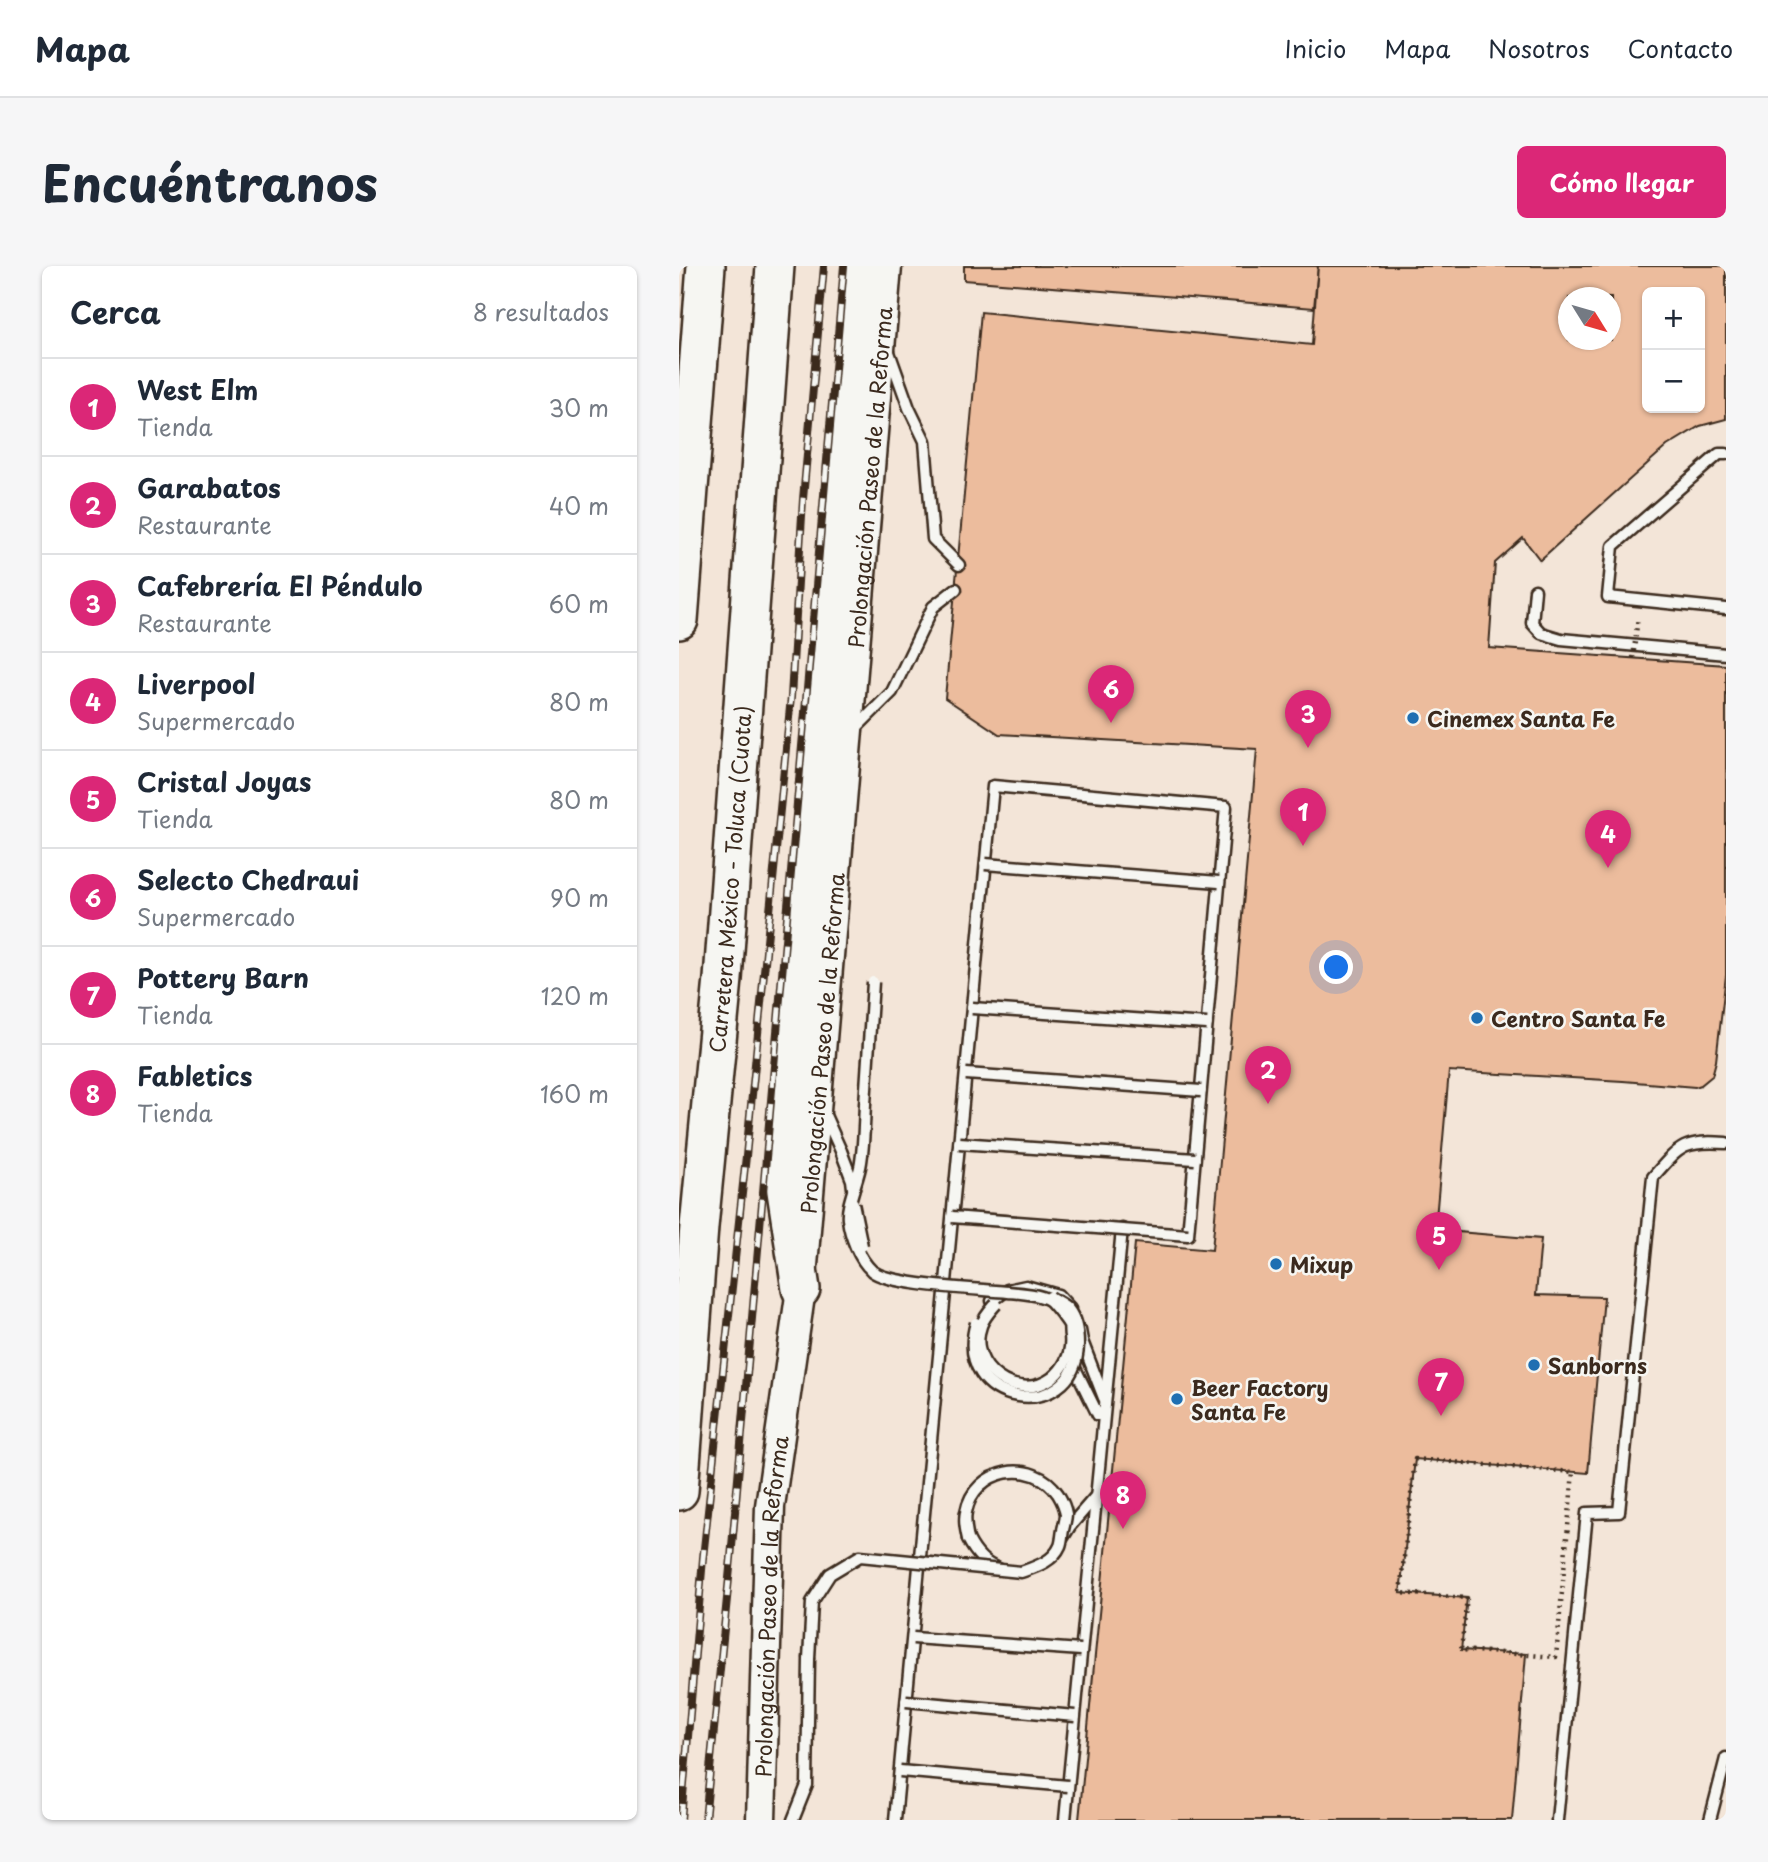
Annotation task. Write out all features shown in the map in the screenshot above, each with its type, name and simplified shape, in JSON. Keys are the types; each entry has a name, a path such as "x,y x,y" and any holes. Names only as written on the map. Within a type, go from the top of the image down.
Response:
{"highway":[{"path":"679,620 706,266"},
{"name":"Carretera México - Toluca (Cuota)","path":"679,1491 698,1241 723,979 775,266"},
{"path":"801,1289 784,1178 862,266"}],"main road":[{"name":"Prolongación Paseo de la Reforma","path":"761,1820 770,1506 801,1289 887,266"}],"lane":[{"path":"882,331 909,408 925,441 933,539 959,565"},
{"path":"1726,454 1719,454 1613,545 1608,597 1726,609"},
{"path":"848,736 892,692 933,607 957,589"},
{"path":"1535,590 1532,623 1541,633 1561,639 1726,654"},
{"path":"895,1820 913,1638 952,1217 966,1074 985,864 993,786 1226,807 1188,1234 952,1217"},
{"path":"985,864 1219,882"},
{"path":"873,982 861,1163 847,1216 853,1239 862,1257 873,1272 901,1282 1025,1294 1049,1300 1069,1325 1071,1345 1067,1360 1049,1380 1038,1385 1019,1386 1000,1380 982,1360 978,1344 980,1328 994,1302 1010,1296 1042,1293 1065,1309 1074,1333 1070,1359 1098,1415"},
{"path":"972,1008 1207,1024"},
{"path":"966,1074 1201,1091"},
{"path":"817,1098 852,1180 853,1210 861,1244 878,1269 898,1277 1042,1291 1068,1309 1078,1330 1077,1358 1072,1372 1052,1390 1039,1395 1013,1396 1000,1391 981,1374 972,1350 972,1335 976,1322 983,1310 1007,1290 1026,1286 1058,1294 1077,1316 1082,1341 1105,1402"},
{"path":"1557,1820 1587,1513 1619,1511 1653,1177 1675,1152 1699,1141 1726,1143"},
{"path":"959,1143 1195,1159"},
{"path":"1065,1820 1122,1228"},
{"path":"793,1820 807,1785 812,1602 830,1574 860,1556 1021,1573 1045,1563 1060,1546 1066,1514 1053,1487 1044,1479 1019,1471 1005,1472 989,1478 977,1489 969,1500 965,1527 968,1539 980,1558 992,1567 1006,1572 1035,1569 1054,1555 1070,1525 1097,1495"},
{"path":"913,1638 1081,1650"},
{"path":"907,1701 1075,1716"},
{"path":"1710,1820 1726,1758"},
{"path":"900,1771 1068,1786"}],"path":[{"path":"1633,658 1638,617"},
{"path":"1415,1459 1573,1472 1556,1657 1461,1650 1467,1598 1400,1593 1415,1459"}],"building":[{"path":"964,266 1318,266 1314,308 964,280"},
{"name":"Centro Santa Fe","path":"1318,266 1726,266 1726,419 1700,426 1667,446 1540,560 1523,538 1495,563 1489,648 1726,665 1726,975 1712,1076 1695,1087 1449,1071 1435,1230 1541,1239 1536,1295 1604,1297 1588,1473 1415,1459 1400,1593 1467,1598 1461,1650 1526,1654 1512,1820 1079,1820 1135,1243 1212,1250 1257,749 999,734 945,698 981,312 1312,345"}],"railway":[{"path":"681,1820 703,1558 791,697 803,499 824,266"},
{"path":"705,1820 731,1558 844,266"}],"place":[{"name":"Cinemex Santa Fe","path":"1413,718"},
{"name":"Selecto Chedraui","path":"1111,723"},
{"name":"Cafebrería El Péndulo","path":"1308,748"},
{"name":"West Elm","path":"1303,846"},
{"name":"Liverpool","path":"1608,868"},
{"name":"Centro Santa Fe","path":"1477,1018"},
{"name":"Garabatos","path":"1268,1104"},
{"name":"Mixup","path":"1276,1264"},
{"name":"Cristal Joyas","path":"1439,1270"},
{"name":"Sanborns","path":"1534,1365"},
{"name":"Beer Factory Santa Fe","path":"1177,1399"},
{"name":"Pottery Barn","path":"1441,1416"},
{"name":"Fabletics","path":"1123,1529"}]}
